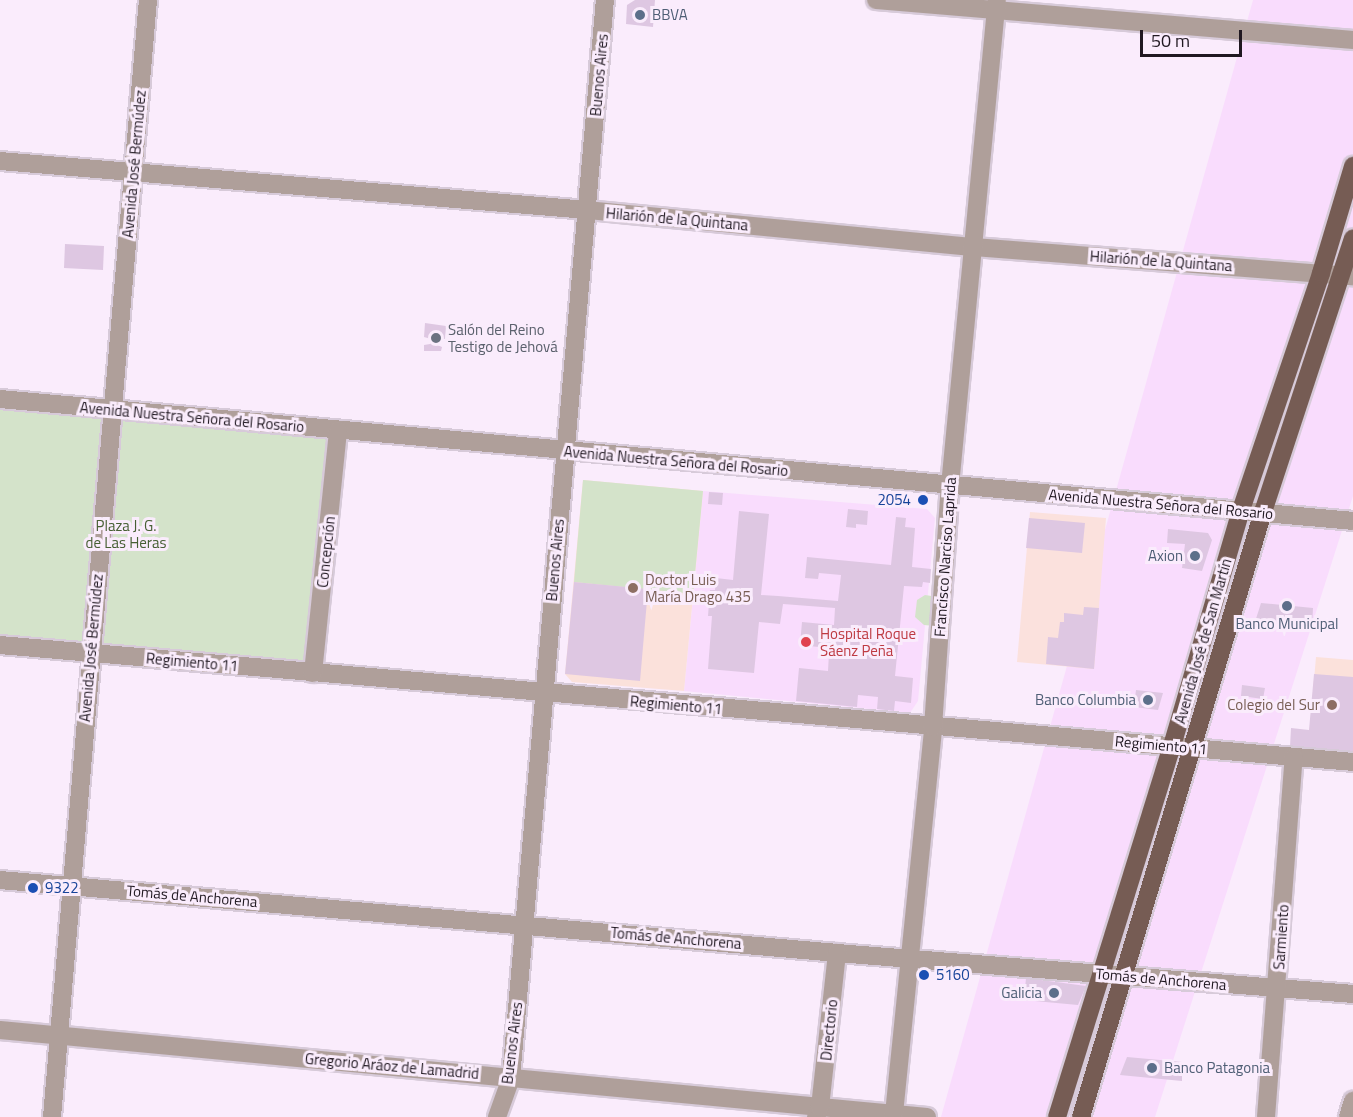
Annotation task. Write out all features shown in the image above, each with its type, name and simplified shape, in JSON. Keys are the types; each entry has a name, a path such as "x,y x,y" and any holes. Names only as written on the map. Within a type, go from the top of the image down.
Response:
{"main road":[{"name":"Avenida José de San Martín","path":"1057,1117 1172,746 1241,510 1321,273 1353,166"},
{"name":"Avenida José de San Martín","path":"1081,1117 1126,976 1263,512 1347,276 1353,238"}],"street":[{"name":"Avenida José Bermúdez","path":"52,1117 148,0"},
{"name":"Buenos Aires","path":"497,1117 511,1078 605,0"},
{"path":"876,0 997,5 1353,40"},
{"name":"Francisco Narciso Laprida","path":"894,1114 933,727 950,486 997,5"},
{"name":"Hilarión de la Quintana","path":"0,161 587,210 973,247 1347,276"},
{"name":"Avenida Nuestra Señora del Rosario","path":"0,399 1353,521"},
{"name":"Concepción","path":"313,673 338,430"},
{"name":"Regimiento 11","path":"0,645 1353,762"},
{"name":"Sarmiento","path":"1266,1117 1278,988 1294,757"},
{"name":"Tomás de Anchorena","path":"0,880 837,953 911,957 1353,994"},
{"name":"Directorio","path":"818,1112 837,953"},
{"name":"Gregorio Aráoz de Lamadrid","path":"0,1030 511,1078 818,1112 927,1117"},
{"path":"1348,1117 1353,1101"}],"shaded area":[{"path":"1253,0 1353,0 1353,496 1155,1117 941,1117"},
{"name":"Doctor Luis María Drago 435","path":"583,480 703,491 684,691 572,682 565,674"},
{"name":"Hospital Roque Sáenz Peña","path":"703,491 927,509 935,518 918,701 910,713 684,691"},
{"path":"1030,512 1106,518 1094,669 1017,662"},
{"name":"Colegio del Sur","path":"1316,657 1353,660 1353,752 1308,749"}],"green space":[{"name":"Plaza J. G. de Las Heras","path":"0,408 329,438 308,665 0,637"},
{"path":"583,480 703,491 693,594 574,582"},
{"path":"925,595 938,597 935,626 924,625 915,617 917,600"}],"building":[{"name":"BBVA","path":"635,0 655,0 653,27 626,24 627,5"},
{"path":"65,244 104,246 103,270 64,268"},
{"name":"Salón del Reino Testigo de Jehová","path":"425,323 446,326 445,339 438,338 437,345 442,347 441,351 424,351 424,345 430,344 431,339 424,337"},
{"path":"709,492 723,493 722,505 708,504"},
{"path":"848,509 868,511 867,525 856,524 856,528 846,527"},
{"path":"739,511 769,514 761,595 838,601 841,575 819,573 818,579 805,578 807,557 891,565 896,517 906,518 905,527 915,528 912,567 931,569 930,583 923,582 922,587 904,586 895,676 913,678 911,703 895,701 894,711 877,709 878,697 858,695 857,707 796,701 799,668 828,671 829,653 837,654 837,649 800,645 802,622 834,625 835,608 783,604 780,624 759,622 754,673 708,669 712,616 708,616 710,590 715,590 716,578 733,580"},
{"path":"1029,518 1085,523 1082,553 1026,548"},
{"name":"Axion","path":"1168,529 1208,533 1212,540 1202,571 1182,568 1185,544 1167,543"},
{"path":"574,582 648,589 640,681 565,674"},
{"path":"1261,603 1313,608 1312,627 1255,622"},
{"path":"1084,607 1099,608 1094,669 1046,664 1048,637 1058,638 1060,622 1064,622 1064,613 1083,615"},
{"name":"Colegio del Sur","path":"1314,674 1353,677 1353,752 1290,747 1291,728 1309,730"},
{"path":"1242,685 1265,688 1263,699 1241,696"},
{"name":"Banco Columbia","path":"1136,690 1163,693 1158,710 1134,707"},
{"name":"Galicia","path":"1026,978 1086,986 1078,1005 1024,1000"},
{"name":"Banco Patagonia","path":"1127,1057 1182,1062 1182,1081 1120,1075"}],"place":[{"name":"BBVA","path":"640,15"},
{"name":"Salón del Reino Testigo de Jehová","path":"436,338"},
{"name":"2054","path":"923,500"},
{"name":"Axion","path":"1195,556"},
{"name":"Doctor Luis María Drago 435","path":"633,588"},
{"name":"Banco Municipal","path":"1287,606"},
{"name":"Hospital Roque Sáenz Peña","path":"806,642"},
{"name":"Banco Columbia","path":"1148,700"},
{"name":"Colegio del Sur","path":"1332,705"},
{"name":"9322","path":"33,888"},
{"name":"5160","path":"924,975"},
{"name":"Galicia","path":"1054,993"},
{"name":"Banco Patagonia","path":"1152,1068"}]}
